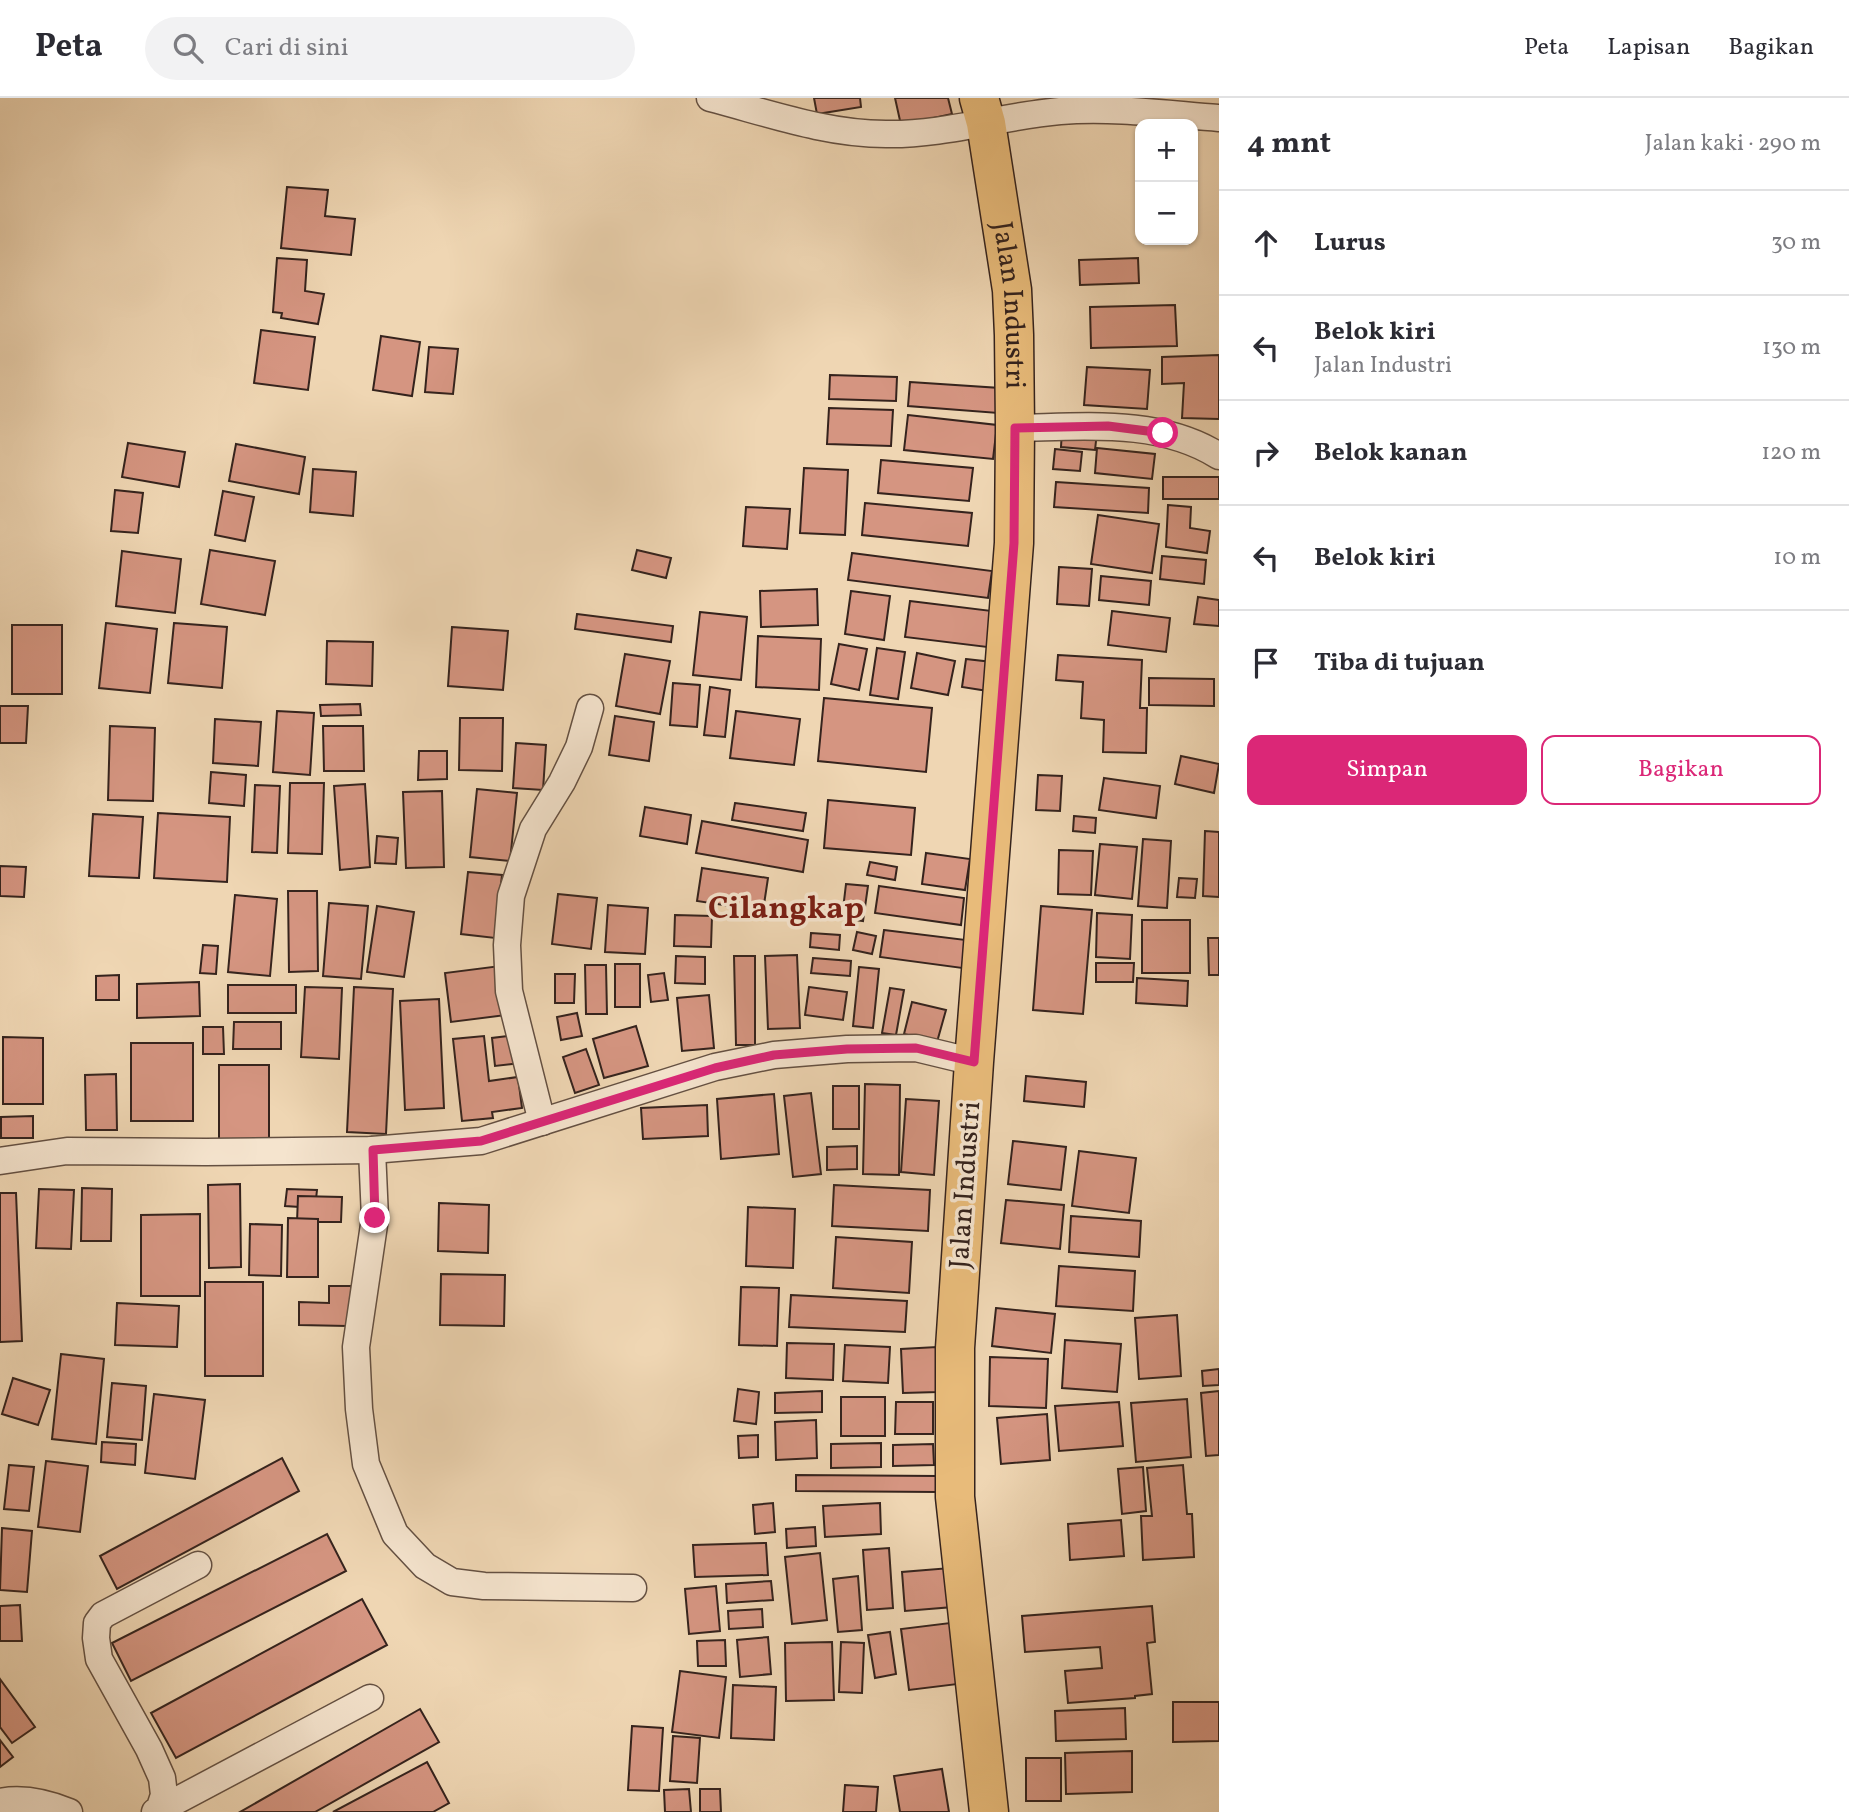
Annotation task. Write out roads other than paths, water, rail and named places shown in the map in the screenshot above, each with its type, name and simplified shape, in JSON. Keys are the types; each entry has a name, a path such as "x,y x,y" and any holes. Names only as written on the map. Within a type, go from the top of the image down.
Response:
{"main road":[{"name":"Jalan Industri","path":"983,110 1012,290 1015,428 1013,557 955,1348 955,1497 989,1812"}],"street":[{"path":"710,98 813,126 886,134 967,127 983,110 1102,110 1219,118"},
{"path":"1015,428 1108,426 1163,433 1204,447 1219,456"},
{"path":"542,1122 509,991 507,945 511,897 533,829 562,782 579,747 590,708"},
{"path":"0,1161 67,1151 373,1150 481,1141 715,1068 774,1055 847,1049 916,1048 974,1062"},
{"path":"373,1150 375,1218 356,1347 359,1409 366,1464 395,1534 425,1566 452,1582 484,1586 633,1588"},
{"path":"157,1811 164,1794 162,1778 99,1659 97,1623 103,1615 198,1565"},
{"path":"157,1811 370,1698"},
{"path":"0,1802 10,1800 45,1803 69,1812"}],"district":[{"name":"Cilangkap","path":"786,910"}]}
